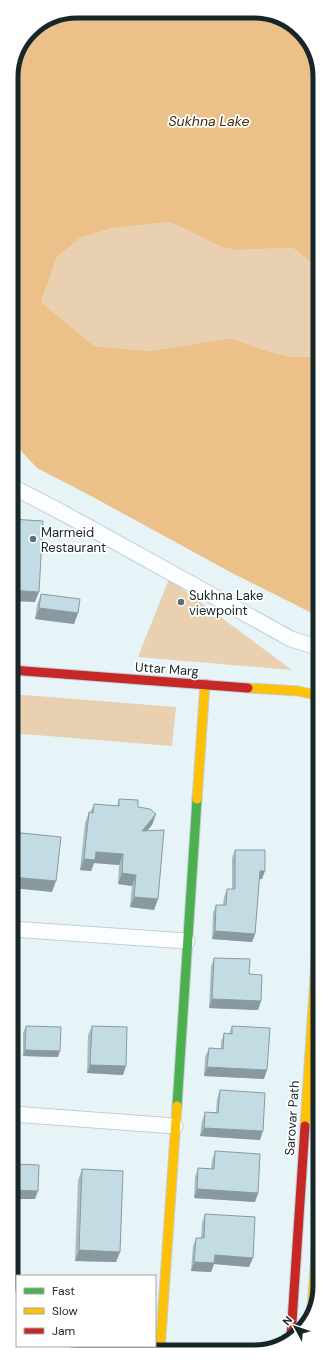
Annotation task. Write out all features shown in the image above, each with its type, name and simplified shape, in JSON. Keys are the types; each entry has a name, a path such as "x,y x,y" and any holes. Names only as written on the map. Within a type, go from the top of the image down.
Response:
{"main road":[{"name":"Uttar Marg","path":"18,671 294,690 313,694"},
{"path":"160,1345 159,1295 175,1126 205,684"},
{"name":"Sarovar Path","path":"291,1332 313,1007"}],"street":[{"path":"18,490 291,639 313,646"},
{"path":"18,929 187,941"},
{"path":"18,1114 175,1126"}],"shaded area":[{"path":"170,222 221,247 234,250 293,248 313,264 313,357 292,357 267,351 231,338 150,351 94,346 41,302 57,257 80,238 113,228"},
{"path":"169,579 292,670 138,657"},
{"path":"18,695 176,707 172,746 18,734"}],"water":[{"name":"Sukhna Lake","path":"254,18 277,22 290,30 298,38 309,54 311,62 313,77 313,264 293,248 235,250 221,247 170,222 113,228 80,238 57,257 41,302 94,346 150,351 231,338 267,351 292,357 313,357 313,614 232,573 37,468 18,448 18,73 24,51 35,35 54,22 65,19"}],"building":[{"path":"18,519 43,521 39,592 18,590"},
{"path":"41,594 80,599 78,613 39,608"},
{"path":"119,799 138,800 138,807 150,809 156,814 142,831 164,830 158,899 134,897 136,875 122,873 123,854 96,852 95,860 84,859 89,812 93,813 94,804 119,806"},
{"path":"18,833 61,837 56,881 18,878"},
{"path":"235,850 265,850 265,871 260,871 255,934 215,931 216,905 226,905 227,889 235,889"},
{"path":"214,958 250,959 249,974 262,975 261,1001 212,999"},
{"path":"26,1026 61,1027 60,1051 25,1050"},
{"path":"92,1026 127,1027 126,1066 90,1065"},
{"path":"232,1026 270,1028 267,1070 207,1067 209,1048 223,1049 224,1033 232,1034"},
{"path":"220,1090 265,1093 263,1131 204,1128 205,1112 218,1113"},
{"path":"215,1151 260,1154 258,1193 197,1189 198,1168 214,1169"},
{"path":"18,1164 39,1165 38,1191 18,1190"},
{"path":"82,1169 123,1171 120,1252 79,1250"},
{"path":"205,1214 255,1217 253,1258 215,1255 214,1263 194,1262 196,1238 204,1238"}],"traffic: fast":[{"path":"177,1106 197,799"}],"traffic: slow":[{"path":"197,799 205,684"},
{"path":"248,688 298,691 313,694"},
{"path":"305,1126 313,1007"},
{"path":"160,1345 177,1106"}],"traffic: jam":[{"path":"18,671 248,688"},
{"path":"291,1332 305,1126"}],"place":[{"name":"Marmeid Restaurant","path":"33,539"},
{"name":"Sukhna Lake viewpoint","path":"181,602"}]}
